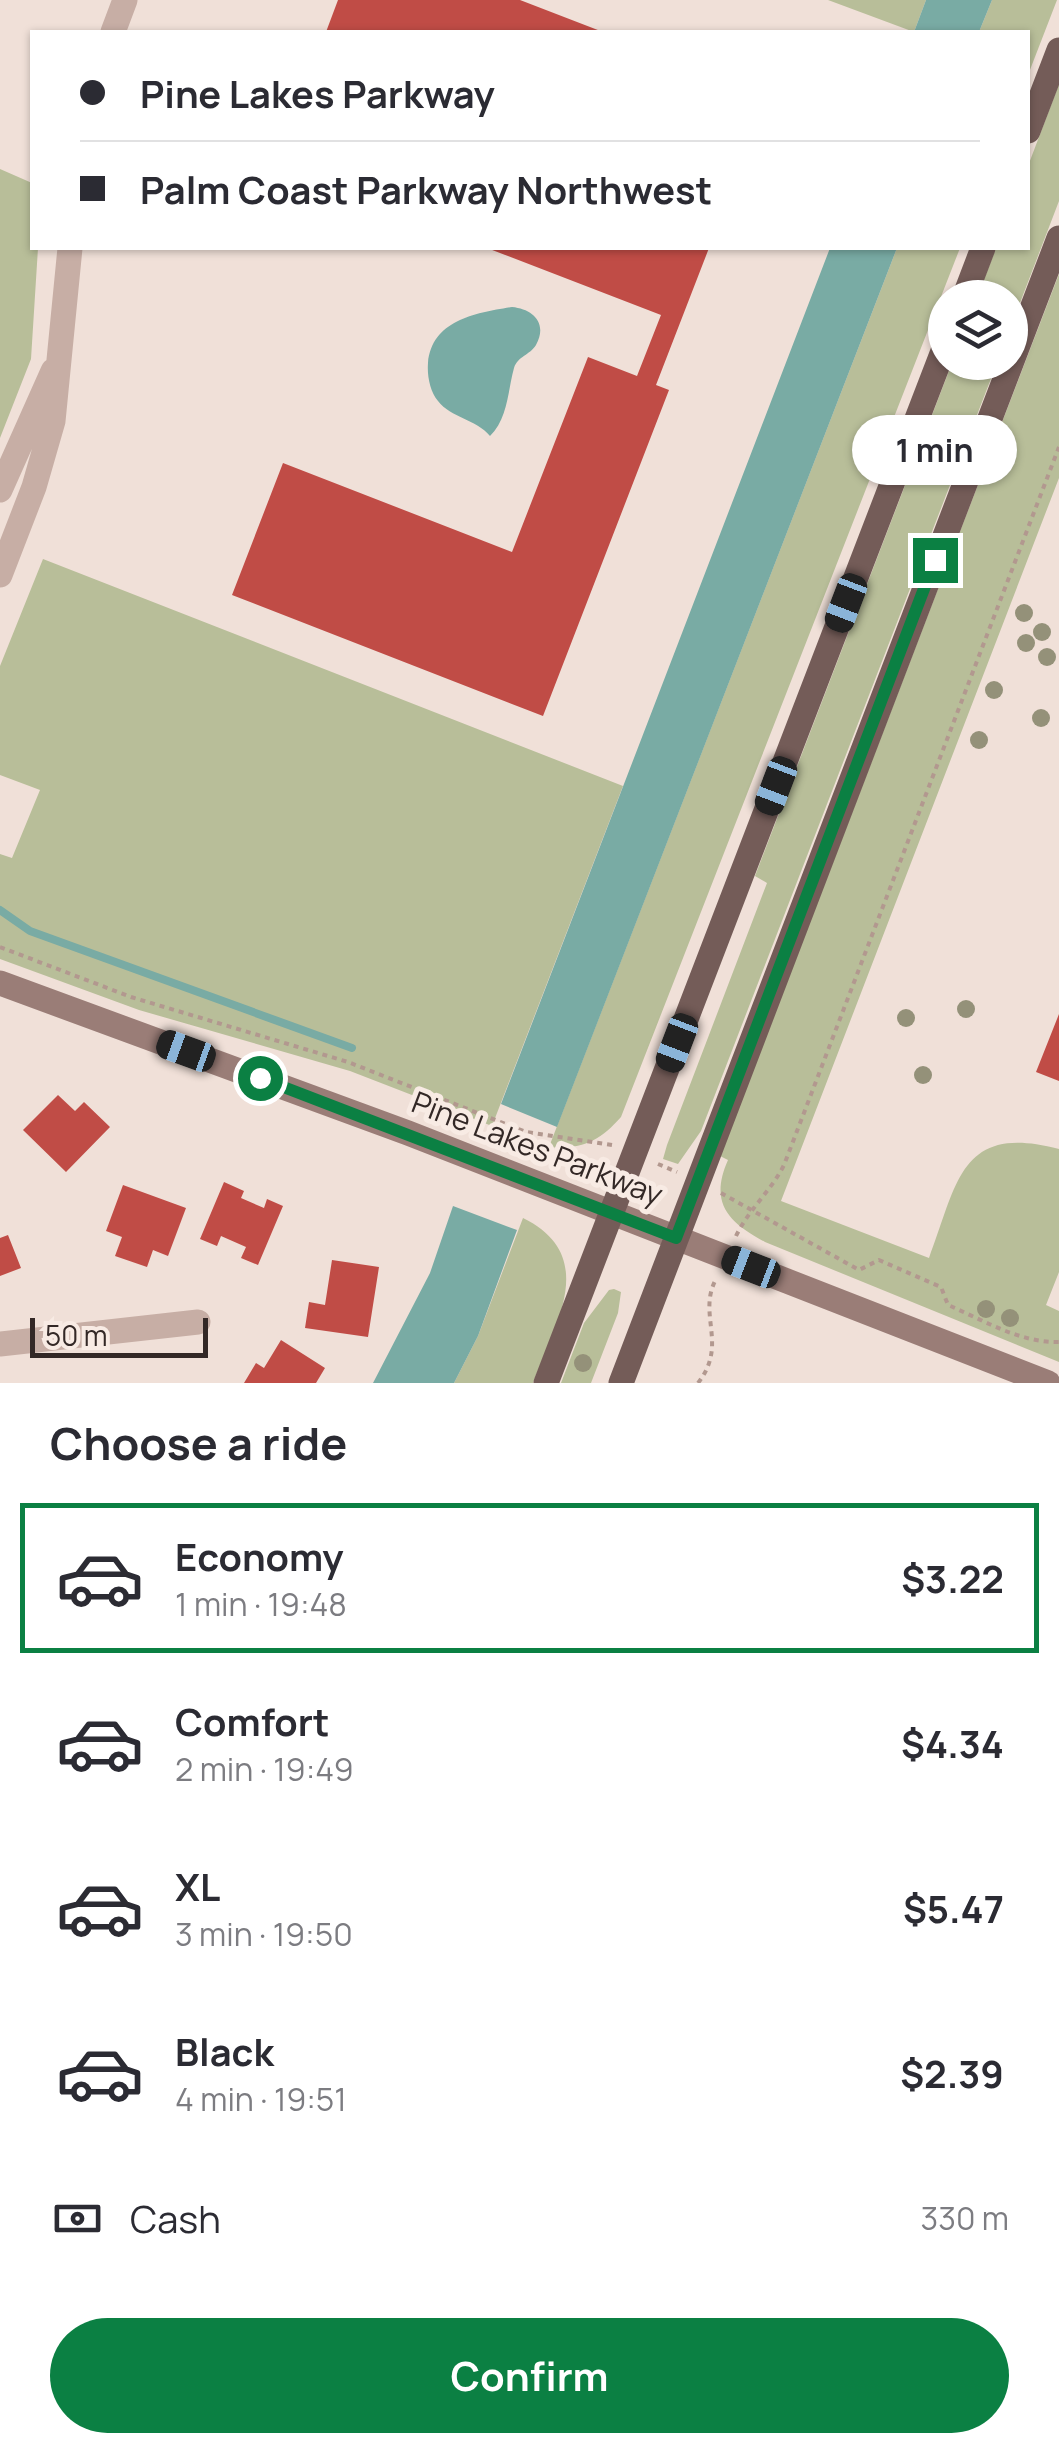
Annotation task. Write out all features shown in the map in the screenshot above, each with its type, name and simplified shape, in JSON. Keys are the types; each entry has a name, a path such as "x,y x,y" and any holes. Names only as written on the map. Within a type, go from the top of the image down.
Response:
{"main road":[{"path":"1030,127 1059,50"},
{"path":"621,1383 1059,238"},
{"path":"971,280 982,250"},
{"path":"546,1383 932,380"}],"street":[{"path":"114,30 125,0"},
{"path":"0,574 53,421 70,250"},
{"path":"0,490 59,358"},
{"name":"Pine Lakes Parkway","path":"0,983 612,1211 1048,1383"},
{"path":"0,1344 198,1322"}],"path":[{"path":"740,1229 752,1208 774,1185 784,1165 1059,447"},
{"path":"0,947 131,997 348,1062 526,1132 603,1142 752,1208 859,1270 878,1260 941,1287 948,1305 1006,1331 1042,1342 1059,1342"},
{"path":"698,1383 714,1352 708,1294"}],"green space":[{"path":"828,0 926,0 915,30"},
{"path":"992,0 1057,0 1030,70 1030,30 980,30"},
{"path":"1059,84 1059,201 1028,282 984,280 995,250 1030,250 1030,161"},
{"path":"0,169 30,182 30,250 38,250 31,359 0,438"},
{"path":"896,250 959,250 948,280 928,280 928,330 621,1117 589,1142 549,1147"},
{"path":"1059,274 1059,478 781,1201 929,1258 957,1183 982,1152 1001,1144 1026,1143 1059,1149 1059,1272 1046,1305 1059,1311 1059,1362 765,1242 741,1227 726,1210 721,1188 728,1160 720,1156 1018,380 1028,380 1028,355"},
{"path":"945,380 990,380 701,1131 678,1164 663,1159 767,883 755,876"},
{"path":"43,559 623,786 492,1126 350,1071 139,1010 0,959 0,854 12,858 40,790 0,775 0,666"},
{"path":"523,1218 546,1234 560,1252 566,1271 560,1315 533,1383 454,1383 478,1336"},
{"path":"609,1290 621,1292 618,1313 591,1383 561,1383 584,1323"}],"water":[{"path":"926,0 992,0 980,30 915,30"},
{"path":"829,250 896,250 557,1127 501,1104"},
{"path":"512,307 536,318 539,337 514,368 504,413 490,436 438,401 430,383 428,363 431,348 447,328 471,316"},
{"path":"453,1206 517,1230 478,1336 454,1383 373,1383 430,1273"}],"building":[{"path":"338,0 520,0 598,30 327,30"},
{"path":"492,250 708,250 656,385 669,390 543,716 232,595 283,463 512,552 588,357 637,376 661,315"},
{"path":"1059,1014 1059,1081 1036,1072"},
{"path":"58,1095 75,1111 84,1102 110,1127 66,1172 23,1130"},
{"path":"224,1182 244,1191 241,1198 264,1208 267,1199 283,1206 258,1265 241,1258 246,1247 221,1236 217,1246 200,1239"},
{"path":"123,1185 186,1208 168,1256 153,1250 147,1267 115,1256 122,1237 106,1231"},
{"path":"8,1235 21,1268 0,1276 0,1238"},
{"path":"332,1260 379,1267 368,1337 305,1328 309,1302 325,1305"},
{"path":"281,1340 325,1368 316,1383 244,1383 256,1363 264,1368"}],"waterway":[{"path":"0,910 30,931 352,1048"}],"route":[{"path":"260,1078 676,1238 935,560"}]}
